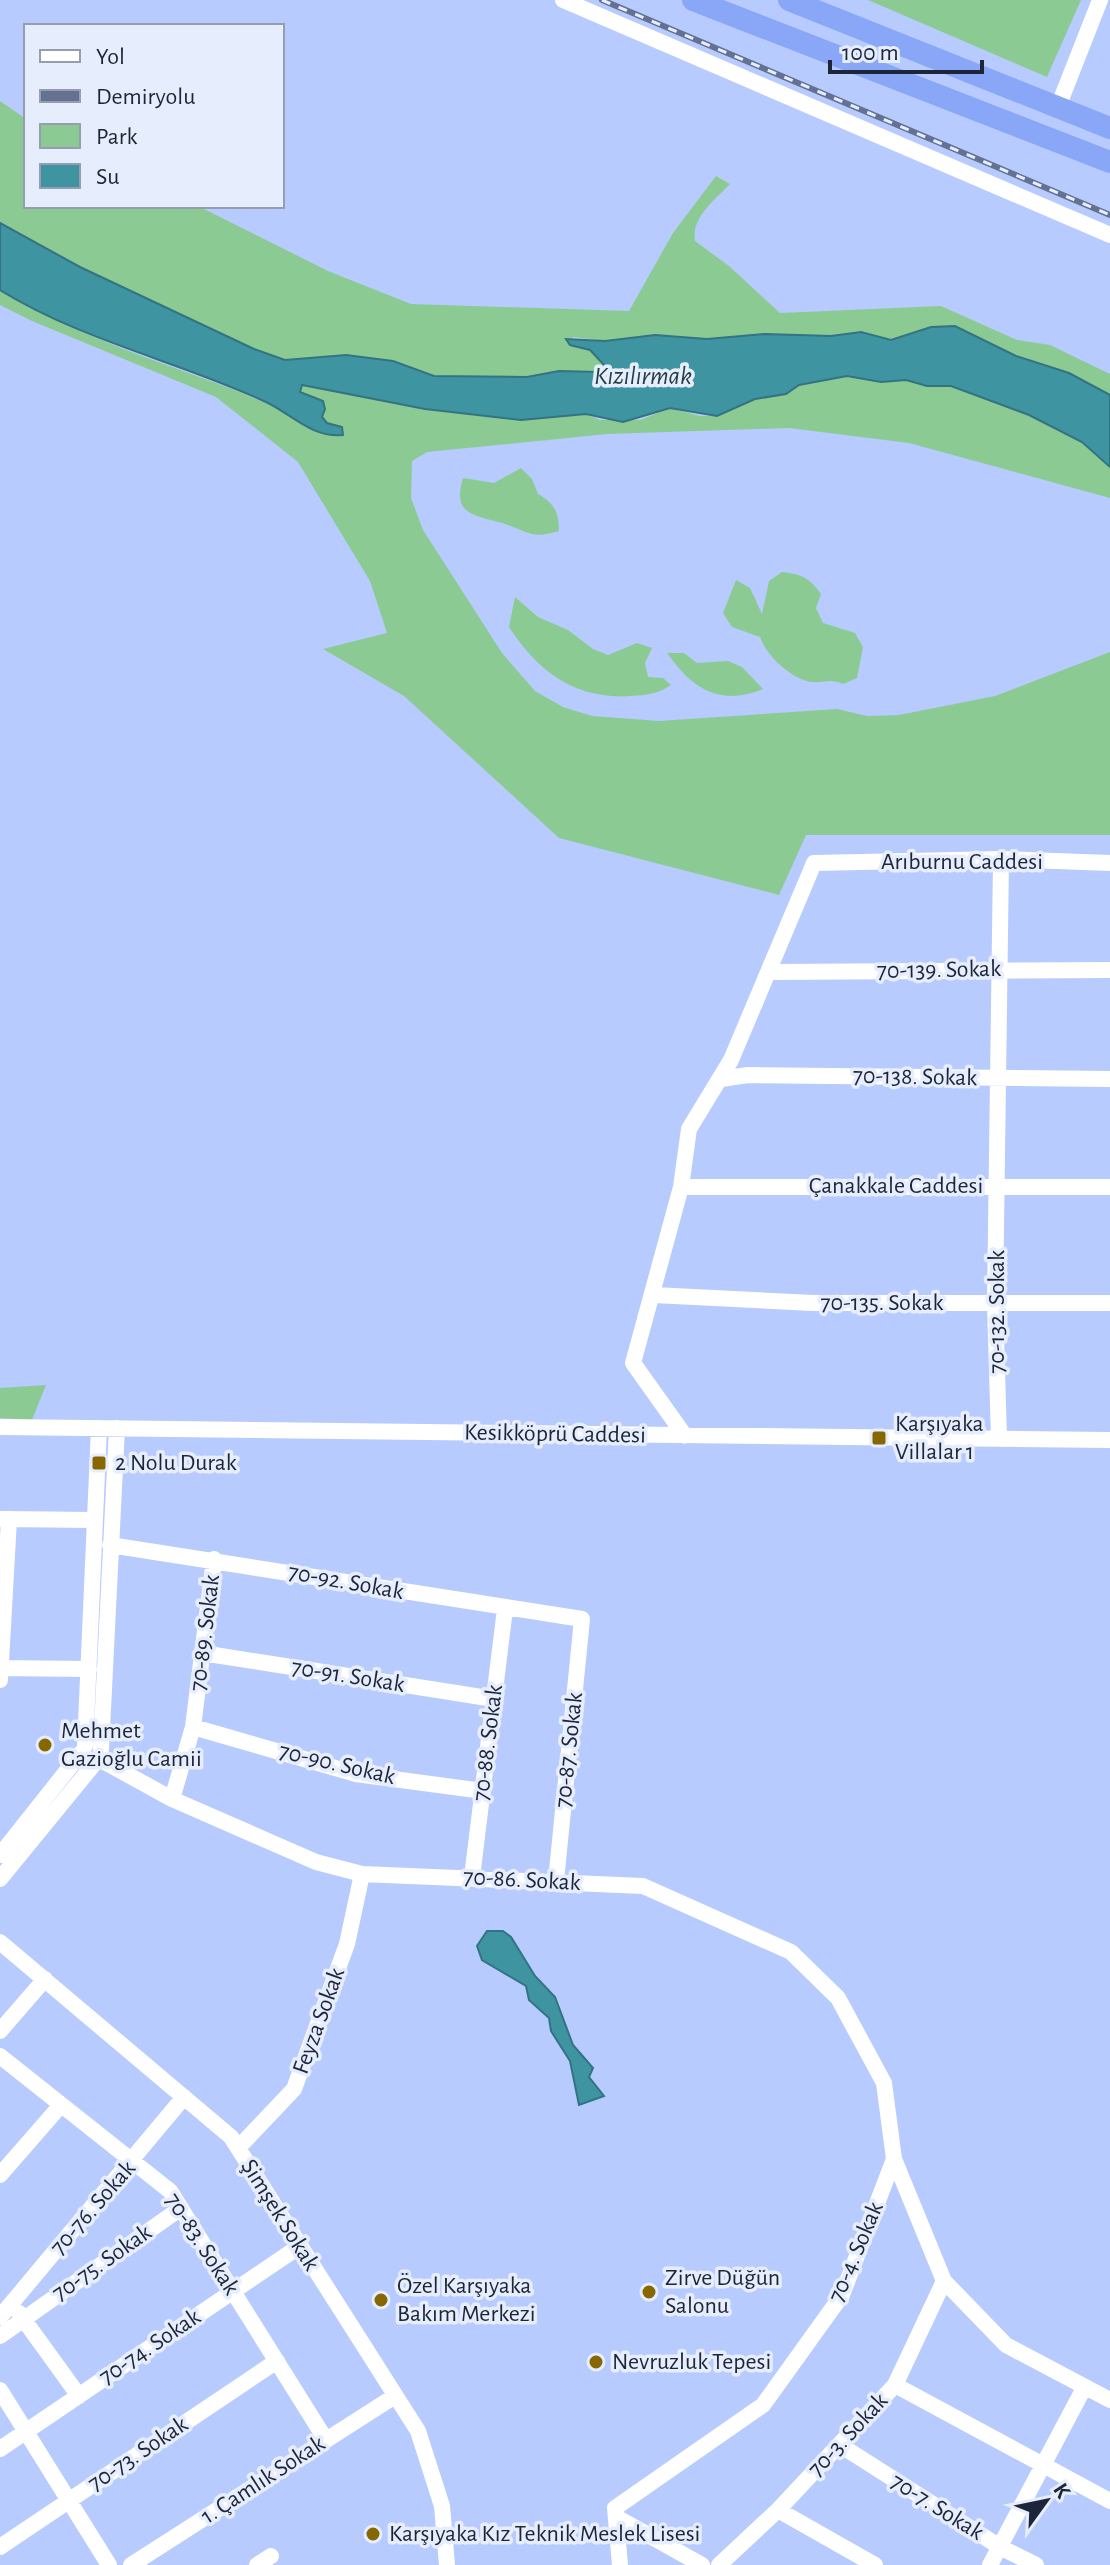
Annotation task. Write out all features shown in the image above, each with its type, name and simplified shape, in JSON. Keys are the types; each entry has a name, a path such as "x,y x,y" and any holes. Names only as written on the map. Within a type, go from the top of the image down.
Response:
{"highway":[{"path":"693,0 1110,162"},
{"path":"789,0 1110,128"}],"street":[{"path":"563,0 1110,235"},
{"path":"1058,107 1100,0"},
{"name":"Arıburnu Caddesi","path":"768,972 814,863 1001,859 1110,863"},
{"name":"70-132. Sokak","path":"999,1438 995,1303 1001,859"},
{"name":"70-139. Sokak","path":"768,972 1110,970"},
{"path":"685,1436 633,1363 681,1187 689,1129 721,1079 768,972"},
{"name":"70-138. Sokak","path":"721,1079 748,1075 1110,1079"},
{"name":"Çanakkale Caddesi","path":"681,1187 1110,1187"},
{"name":"70-135. Sokak","path":"654,1295 813,1303 1110,1303"},
{"name":"Kesikköprü Caddesi","path":"0,1427 1110,1440"},
{"path":"0,1855 92,1754 89,1669 99,1428"},
{"path":"0,1879 92,1754 117,1428"},
{"path":"0,1680 5,1519 95,1520"},
{"name":"70-92. Sokak","path":"110,1545 582,1619"},
{"name":"70-89. Sokak","path":"172,1799 193,1727 214,1559"},
{"name":"70-88. Sokak","path":"472,1877 505,1609"},
{"name":"70-87. Sokak","path":"556,1881 582,1619"},
{"name":"70-91. Sokak","path":"202,1653 494,1699"},
{"path":"0,1668 89,1669"},
{"name":"70-90. Sokak","path":"193,1727 356,1774 483,1791"},
{"name":"70-86. Sokak","path":"92,1754 172,1799 316,1862 362,1874 643,1886 791,1952 838,1998 884,2083"},
{"name":"Feyza Sokak","path":"238,2148 294,2089 347,1944 362,1874"},
{"name":"Şimşek Sokak","path":"0,1942 231,2137 418,2431 442,2506 447,2565"},
{"path":"0,2031 45,1979"},
{"name":"70-83. Sokak","path":"0,2056 170,2191 326,2440"},
{"name":"70-4. Sokak","path":"616,2517 615,2508 763,2405 842,2295 894,2159 884,2083"},
{"name":"70-76. Sokak","path":"0,2317 184,2097"},
{"path":"0,2175 61,2105"},
{"path":"894,2159 944,2281 1006,2345 1110,2400"},
{"name":"70-75. Sokak","path":"0,2336 181,2208"},
{"name":"70-74. Sokak","path":"0,2449 300,2246"},
{"name":"70-3. Sokak","path":"719,2565 778,2510 895,2385 944,2281"},
{"path":"11,2304 79,2396"},
{"name":"70-73. Sokak","path":"0,2547 277,2361"},
{"path":"895,2385 1110,2501"},
{"path":"990,2565 1084,2388"},
{"path":"0,2390 109,2565"},
{"name":"1. Çamlık Sokak","path":"131,2565 395,2396"},
{"name":"70-7. Sokak","path":"840,2445 1000,2547 1036,2565"},
{"path":"778,2510 875,2565"},
{"path":"616,2517 620,2565"},
{"path":"616,2517 702,2565"}],"green space":[{"path":"868,0 1081,0 1047,77"},
{"path":"0,101 24,118 24,208 202,208 328,271 411,304 629,311 673,233 716,176 730,184 700,217 695,241 729,266 780,313 941,306 1017,340 1050,345 1110,374 1110,395 1069,373 1016,356 955,326 931,327 892,340 861,332 831,336 765,334 707,339 655,335 605,341 573,337 570,345 589,350 605,366 599,372 559,371 527,377 434,376 393,361 346,355 285,360 254,349 80,267 0,223"},
{"path":"0,290 53,319 109,343 287,412 327,423 299,392 301,385 425,409 521,420 586,414 600,420 640,420 670,408 700,416 717,416 755,399 786,394 799,385 847,376 881,382 906,380 927,386 951,386 1029,415 1082,442 1110,467 1110,498 909,443 789,428 607,434 427,452 412,461 411,498 423,530 502,653 535,691 563,707 592,716 659,721 837,709 867,716 899,715 995,696 1110,652 1110,835 806,835 779,895 559,838 404,696 323,649 387,633 370,581 298,462 216,397 32,321 0,305"},
{"path":"521,468 532,479 538,494 554,509 559,531 531,534 476,516 464,507 460,491 463,478 494,483"},
{"path":"782,572 804,578 817,589 821,594 816,608 823,623 855,633 863,647 857,678 843,684 804,680 781,666 760,637 732,627 723,613 736,580 750,588 762,614 769,581"},
{"path":"515,597 538,617 568,630 593,649 608,655 637,643 652,648 645,663 648,677 663,678 671,685 647,694 611,696 576,688 560,680 533,657 509,627"},
{"path":"667,653 684,653 697,663 728,661 742,667 763,689 733,696 708,691 686,676"},
{"path":"46,1385 32,1420 0,1418 0,1388"}],"water":[{"name":"Kızılırmak","path":"0,223 80,267 254,349 285,360 346,355 393,361 434,376 527,377 559,371 599,372 605,366 590,350 570,345 566,339 605,341 655,335 707,339 765,334 831,336 861,332 891,340 931,327 955,326 1016,356 1069,373 1110,395 1110,467 1082,442 1029,415 951,386 927,386 906,380 881,382 847,376 799,385 786,394 755,399 717,416 670,408 623,422 586,414 521,420 425,409 302,385 300,392 323,401 325,409 322,417 327,423 342,427 343,435 322,433 266,402 65,324 0,290"},
{"path":"487,1931 503,1931 511,1937 535,1976 555,1997 573,2045 593,2068 589,2077 604,2096 579,2105 570,2061 551,2031 549,2018 529,2000 526,1986 482,1960 477,1946"}],"railway":[{"path":"602,0 1110,215"}],"place":[{"name":"Karşıyaka Villalar 1","path":"879,1438"},
{"name":"2 Nolu Durak","path":"99,1463"},
{"name":"Mehmet Gazioğlu Camii","path":"45,1745"},
{"name":"Zirve Düğün Salonu","path":"649,2292"},
{"name":"Özel Karşıyaka Bakım Merkezi","path":"381,2300"},
{"name":"Nevruzluk Tepesi","path":"596,2362"},
{"name":"Karşıyaka Kız Teknik Meslek Lisesi","path":"373,2534"}]}
